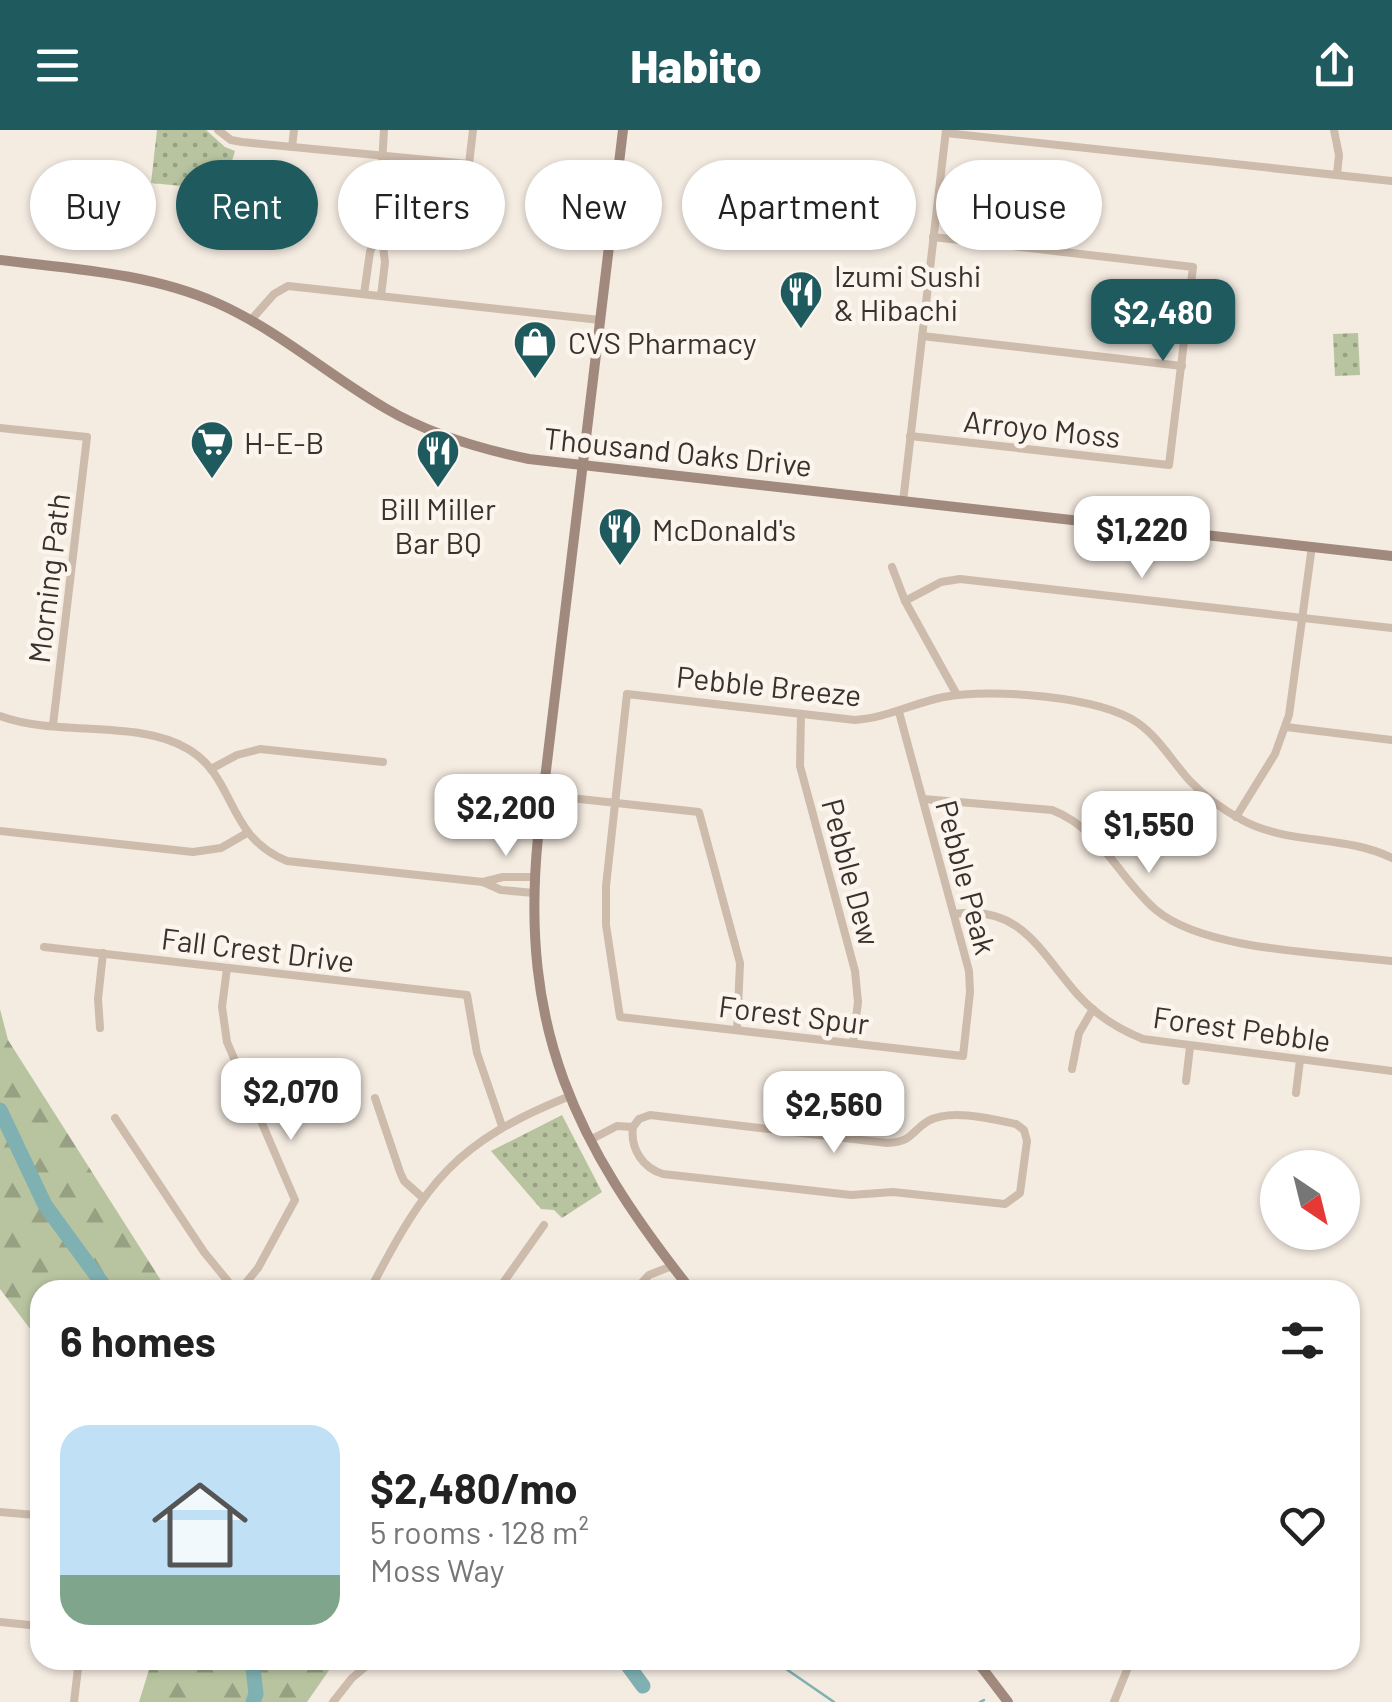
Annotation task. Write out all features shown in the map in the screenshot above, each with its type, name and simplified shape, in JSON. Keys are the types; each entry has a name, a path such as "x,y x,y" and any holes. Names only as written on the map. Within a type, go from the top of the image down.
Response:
{"main road":[{"path":"622,130 534,892 540,994 570,1096 588,1140 619,1194 682,1280"},
{"name":"Thousand Oaks Drive","path":"0,260 119,274 157,282 214,302 252,320 405,419 496,452 582,466 1392,556"},
{"path":"984,1670 1008,1702"}],"street":[{"path":"218,130 231,140 242,142 469,164 473,130"},
{"path":"292,146 294,130"},
{"path":"382,160 384,130"},
{"path":"1334,130 1339,154 1337,174"},
{"path":"903,502 946,132 1392,181"},
{"path":"922,336 1182,366 1193,268 933,237"},
{"path":"364,294 371,250"},
{"path":"381,296 382,250"},
{"path":"252,320 274,294 288,286 600,320"},
{"name":"Arroyo Moss","path":"910,436 1169,465 1182,366"},
{"name":"Morning Path","path":"0,428 87,436 54,726"},
{"path":"1236,816 1275,754 1286,727 1312,546"},
{"path":"892,567 905,600 957,695"},
{"path":"905,600 940,582 960,579 1392,628"},
{"name":"Pebble Breeze","path":"614,803 627,694 855,720 957,695 998,693 1114,710 1145,728 1201,792 1236,816 1273,833 1366,848 1392,858"},
{"name":"Pebble Peak","path":"899,712 970,979 962,1056"},
{"name":"Pebble Dew","path":"801,714 800,766 855,971 858,1002 854,1043"},
{"path":"0,716 17,722 166,740 188,749 211,769 247,833 270,852 297,864 483,882 501,890 534,892"},
{"path":"1286,727 1392,740"},
{"path":"211,769 237,755 260,749 383,762"},
{"path":"543,795 700,812 740,963 737,1030"},
{"path":"923,798 1052,810 1064,815 1092,834 1154,908 1177,925 1207,937 1392,961"},
{"name":"Forest Spur","path":"614,803 606,870 606,924 620,1017 962,1056"},
{"path":"0,831 194,852 221,848 247,833"},
{"path":"483,882 503,877 535,877"},
{"name":"Forest Pebble","path":"954,914 984,913 1018,926 1031,936 1093,1010 1114,1026 1143,1039 1392,1071"},
{"name":"Fall Crest Drive","path":"44,947 467,995 477,1053 502,1126"},
{"path":"100,1028 98,999 103,954"},
{"path":"227,968 222,1007 227,1042 295,1200 258,1268 247,1280"},
{"path":"1072,1070 1079,1033 1093,1010"},
{"path":"1186,1080 1190,1047"},
{"path":"1296,1093 1300,1060"},
{"path":"375,1280 423,1198 451,1165 502,1126 570,1096"},
{"path":"374,1098 400,1172 423,1198"},
{"path":"650,1116 887,1144 909,1139 928,1121 949,1116 1012,1122 1024,1130 1027,1141 1020,1193 1006,1204 893,1192 850,1194 663,1174 648,1169 642,1162 633,1128 639,1119 650,1116"},
{"path":"116,1118 204,1252 228,1280"},
{"path":"588,1140 617,1126 633,1128"},
{"path":"505,1280 544,1225"},
{"path":"644,1280 672,1266"},
{"path":"0,1512 30,1516"},
{"path":"0,1622 30,1625"},
{"path":"74,1702 78,1670"},
{"path":"333,1702 362,1670"},
{"path":"1114,1702 1127,1670"}],"green space":[{"path":"157,130 206,130 235,151 232,160 176,160 176,185 156,183"},
{"path":"1358,333 1360,375 1335,376 1333,334"},
{"path":"0,1009 8,1040 161,1280 30,1280 30,1329 0,1289"},
{"path":"562,1115 602,1192 562,1218 554,1210 541,1209 491,1151"},
{"path":"149,1670 329,1670 307,1702 139,1702"}],"waterway":[{"path":"0,1110 45,1205 100,1280"},
{"path":"253,1670 253,1702"},
{"path":"631,1670 643,1686"},
{"path":"788,1670 834,1702"},
{"path":"980,1702 984,1700"}],"place":[{"name":"Izumi Sushi & Hibachi","path":"801,330"},
{"name":"CVS Pharmacy","path":"535,380"},
{"name":"H-E-B","path":"212,480"},
{"name":"Bill Miller Bar BQ","path":"438,489"},
{"name":"McDonald's","path":"620,567"}]}
